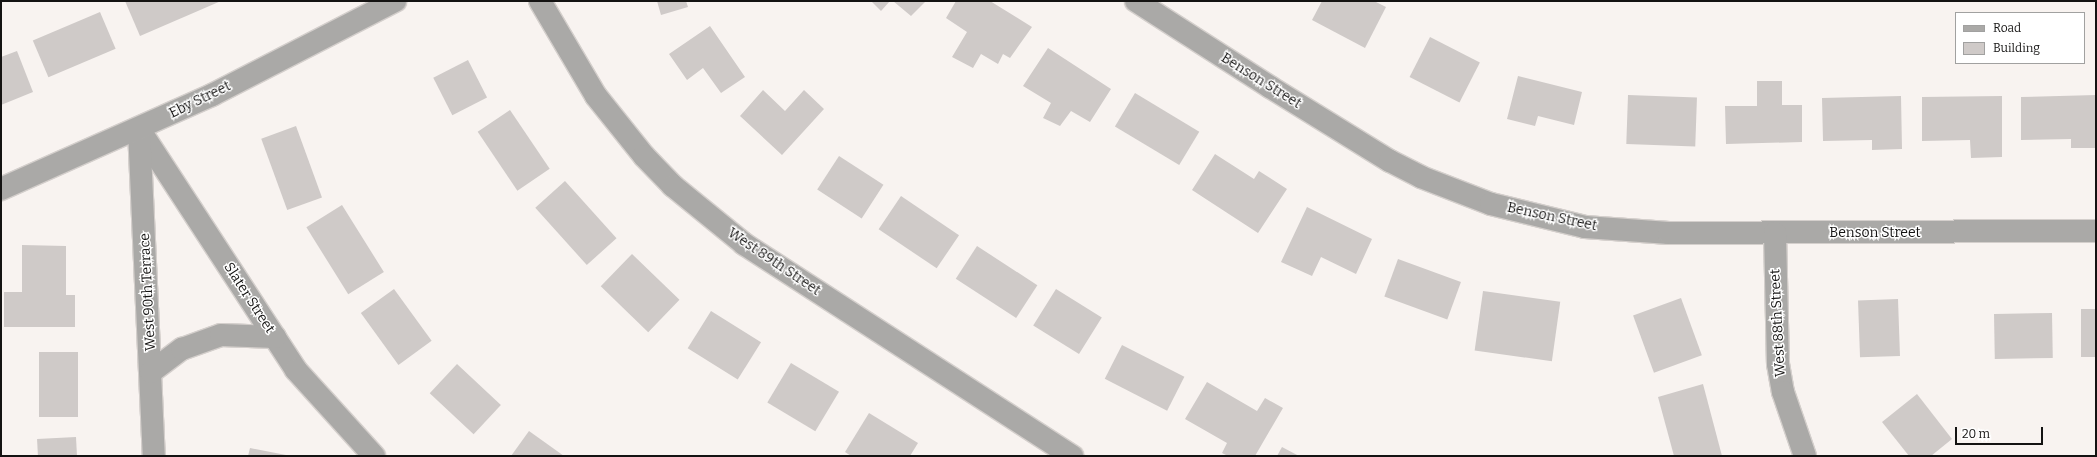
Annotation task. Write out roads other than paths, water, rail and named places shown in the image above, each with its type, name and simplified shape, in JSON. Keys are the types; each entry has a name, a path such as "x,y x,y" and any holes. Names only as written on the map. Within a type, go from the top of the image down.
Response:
{"street":[{"name":"Eby Street","path":"1,189 212,95 395,1"},
{"name":"West 89th Street","path":"540,1 596,96 644,156 673,186 744,244 1072,456"},
{"name":"Benson Street","path":"1136,1 1390,161 1421,177 1491,204 1585,226 1669,233 2096,231"},
{"name":"Slater Street","path":"139,128 296,370 374,456"},
{"name":"West 90th Terrace","path":"139,128 154,456"},
{"name":"West 88th Street","path":"1774,233 1778,364 1783,392 1805,456"},
{"path":"151,372 182,349 221,335 275,337"}]}
